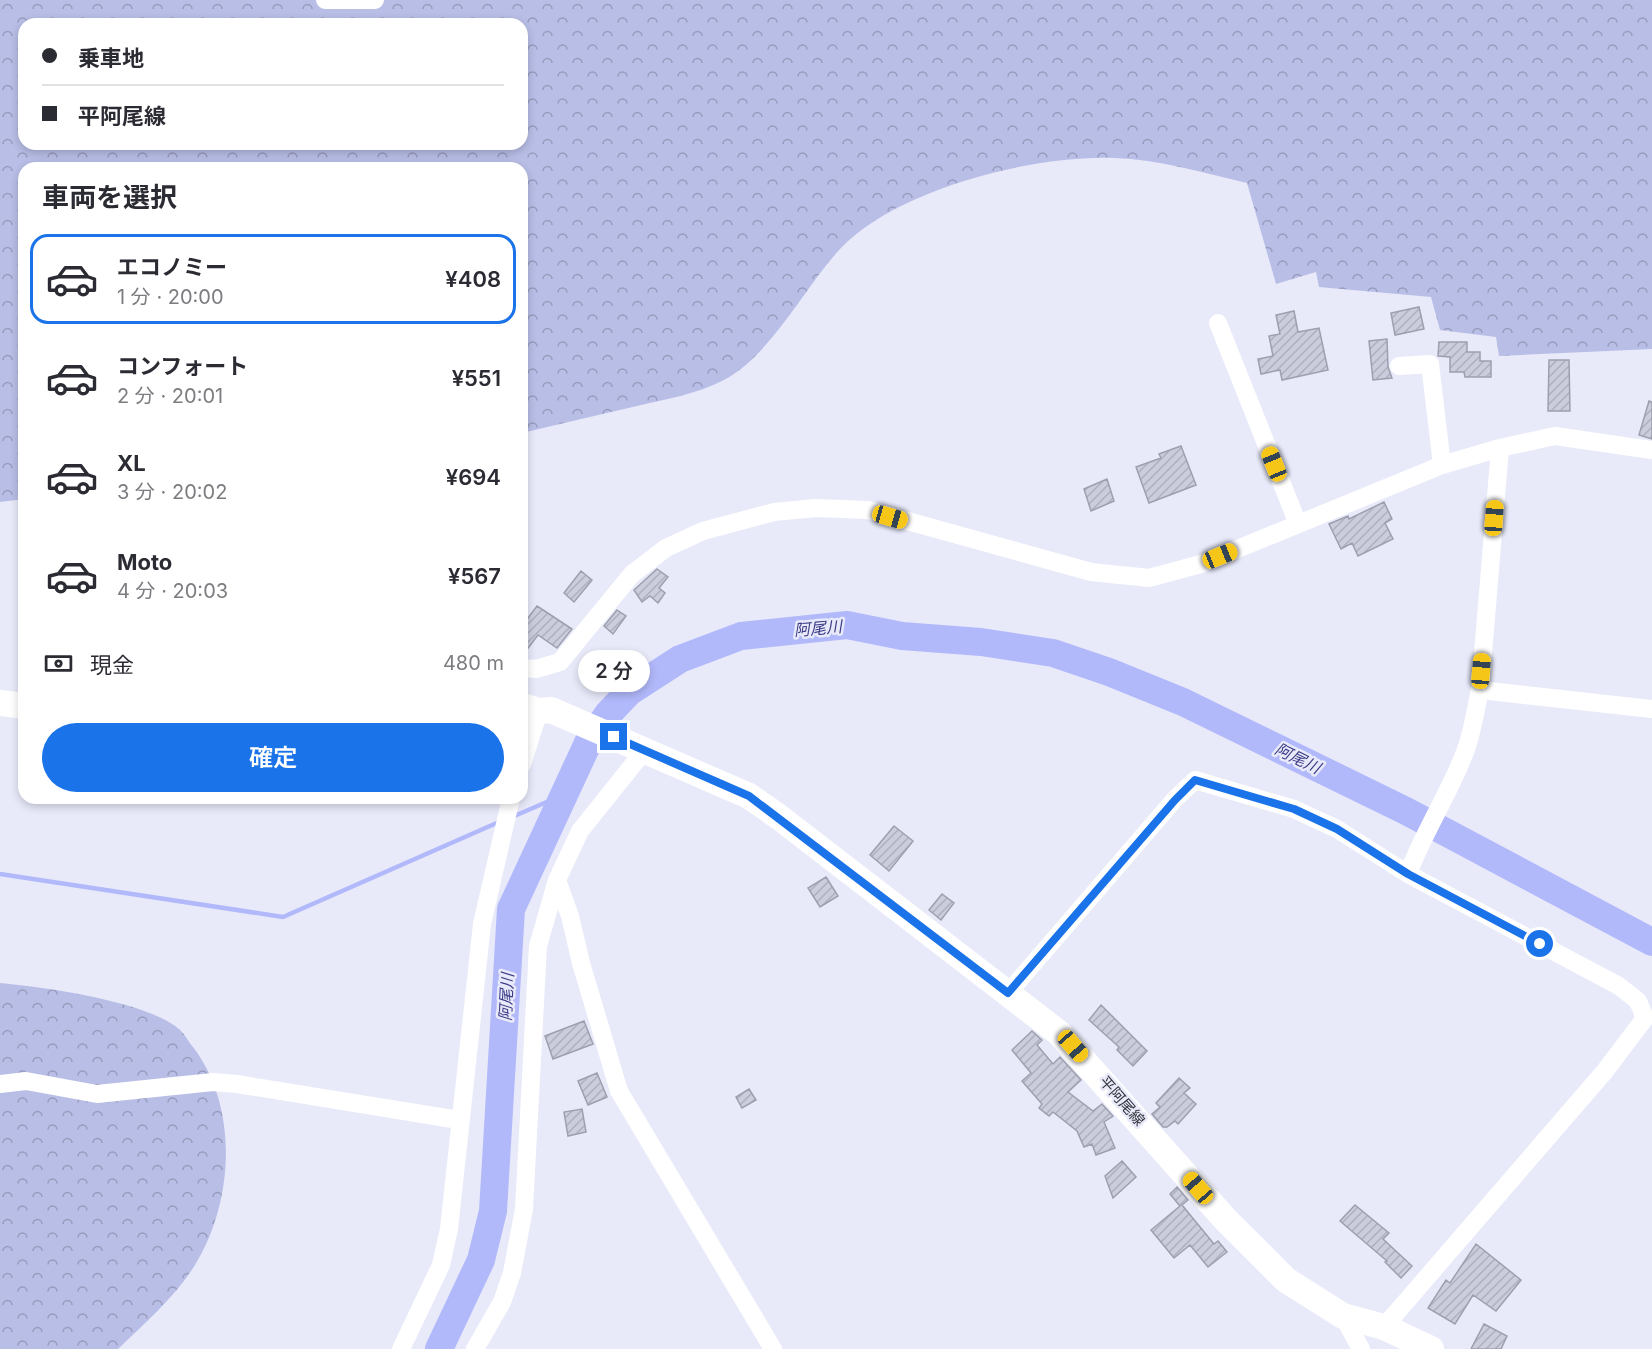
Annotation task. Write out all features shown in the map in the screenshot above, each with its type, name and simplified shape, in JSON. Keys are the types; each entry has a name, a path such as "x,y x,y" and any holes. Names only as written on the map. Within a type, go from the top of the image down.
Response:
{"main road":[{"path":"0,703 18,705"},
{"name":"平阿尾線","path":"537,709 639,748 749,796 1008,993 1073,1046 1225,1219 1286,1281 1343,1316 1384,1327 1431,1349"}],"street":[{"path":"325,0 375,0"},
{"path":"1218,323 1298,524"},
{"path":"1399,366 1430,364 1442,465"},
{"path":"528,668 536,669 560,662 632,574 666,548 704,531 774,512 816,508 868,510 1091,572 1149,578 1201,564 1442,465 1500,448 1555,436 1652,450"},
{"path":"1408,874 1420,843 1464,756 1480,690 1500,448"},
{"path":"1480,690 1652,709"},
{"path":"528,742 537,709"},
{"path":"475,1349 502,1302 509,1282 524,1209 538,946 557,880 580,831 639,748"},
{"path":"1008,993 1175,800 1195,780 1294,809 1337,829 1408,874 1619,986 1638,1001 1645,1018 1605,1071 1384,1327"},
{"path":"401,1349 441,1265 449,1229 482,924 510,804"},
{"path":"557,880 570,916 581,963 619,1090 773,1349"},
{"path":"0,1084 26,1082 97,1094 213,1082 459,1120"},
{"path":"1343,1316 1361,1349"}],"green space":[{"path":"0,0 1652,0 1652,349 1499,356 1496,337 1440,330 1431,297 1319,287 1316,272 1276,284 1247,183 1148,161 1114,158 1081,159 1006,170 968,180 930,193 895,209 865,228 840,249 772,338 741,369 724,380 681,396 528,432 528,162 18,162 18,500 0,502"},
{"path":"0,983 94,997 164,1019 181,1031 193,1047 208,1071 218,1098 224,1126 226,1155 224,1184 218,1213 208,1240 195,1265 178,1288 118,1349 0,1349"}],"building":[{"path":"1419,307 1424,329 1395,335 1391,313"},
{"path":"1294,311 1298,332 1319,328 1328,370 1282,380 1280,370 1261,374 1258,359 1273,356 1269,336 1280,334 1276,315"},
{"path":"1387,339 1388,367 1392,378 1373,380 1369,341"},
{"path":"1439,342 1467,342 1467,352 1480,352 1480,361 1491,361 1491,377 1465,377 1464,372 1450,372 1450,357 1438,356"},
{"path":"1549,360 1569,360 1570,411 1548,411"},
{"path":"1649,401 1652,402 1652,439 1639,435"},
{"path":"1181,446 1196,485 1149,503 1136,467 1161,458 1159,454"},
{"path":"1107,479 1114,501 1091,511 1084,489"},
{"path":"1384,502 1392,519 1385,523 1393,539 1358,556 1352,543 1341,549 1329,524 1348,516 1349,519"},
{"path":"657,569 668,577 659,588 665,593 658,603 650,596 642,602 634,590"},
{"path":"581,571 592,580 574,602 564,593"},
{"path":"537,606 572,629 557,648 538,635 528,648 528,618"},
{"path":"617,610 626,616 613,634 604,626"},
{"path":"894,826 913,841 889,871 870,855"},
{"path":"826,877 838,896 820,907 808,888"},
{"path":"942,894 954,903 941,920 929,910"},
{"path":"1101,1005 1147,1051 1133,1066 1117,1050 1119,1047 1089,1020"},
{"path":"584,1021 593,1044 553,1059 545,1036"},
{"path":"1032,1031 1042,1040 1037,1045 1053,1064 1060,1057 1081,1080 1068,1092 1093,1111 1102,1104 1113,1116 1104,1122 1115,1148 1096,1155 1092,1144 1084,1147 1077,1131 1053,1112 1049,1116 1039,1108 1042,1104 1022,1081 1031,1073 1012,1050"},
{"path":"597,1073 607,1097 588,1105 578,1081"},
{"path":"1179,1078 1190,1088 1184,1093 1196,1104 1178,1124 1175,1121 1163,1127 1152,1114 1160,1107 1156,1103"},
{"path":"749,1089 756,1100 742,1108 736,1097"},
{"path":"582,1109 586,1132 568,1136 564,1112"},
{"path":"1122,1161 1136,1177 1113,1198 1105,1176"},
{"path":"1177,1187 1188,1200 1182,1205 1214,1244 1218,1241 1227,1252 1208,1267 1190,1245 1174,1258 1151,1230 1180,1206 1170,1194"},
{"path":"1355,1205 1389,1233 1383,1239 1412,1266 1401,1278 1385,1262 1387,1261 1340,1221"},
{"path":"1476,1244 1521,1280 1496,1311 1473,1295 1455,1324 1428,1308 1446,1280 1450,1283"},
{"path":"1484,1324 1507,1336 1501,1349 1471,1349"}],"waterway":[{"name":"阿尾川","path":"439,1349 481,1260 493,1211 511,909 588,743 608,714 629,692 680,659 741,636 847,625 902,636 981,642 1053,653 1109,672 1183,702 1406,811 1652,942"},
{"path":"512,817 563,795"},
{"path":"0,874 283,917 499,822"}],"route":[{"path":"614,737 749,796 1008,993 1175,800 1195,780 1294,809 1337,829 1408,874 1540,944"}]}
